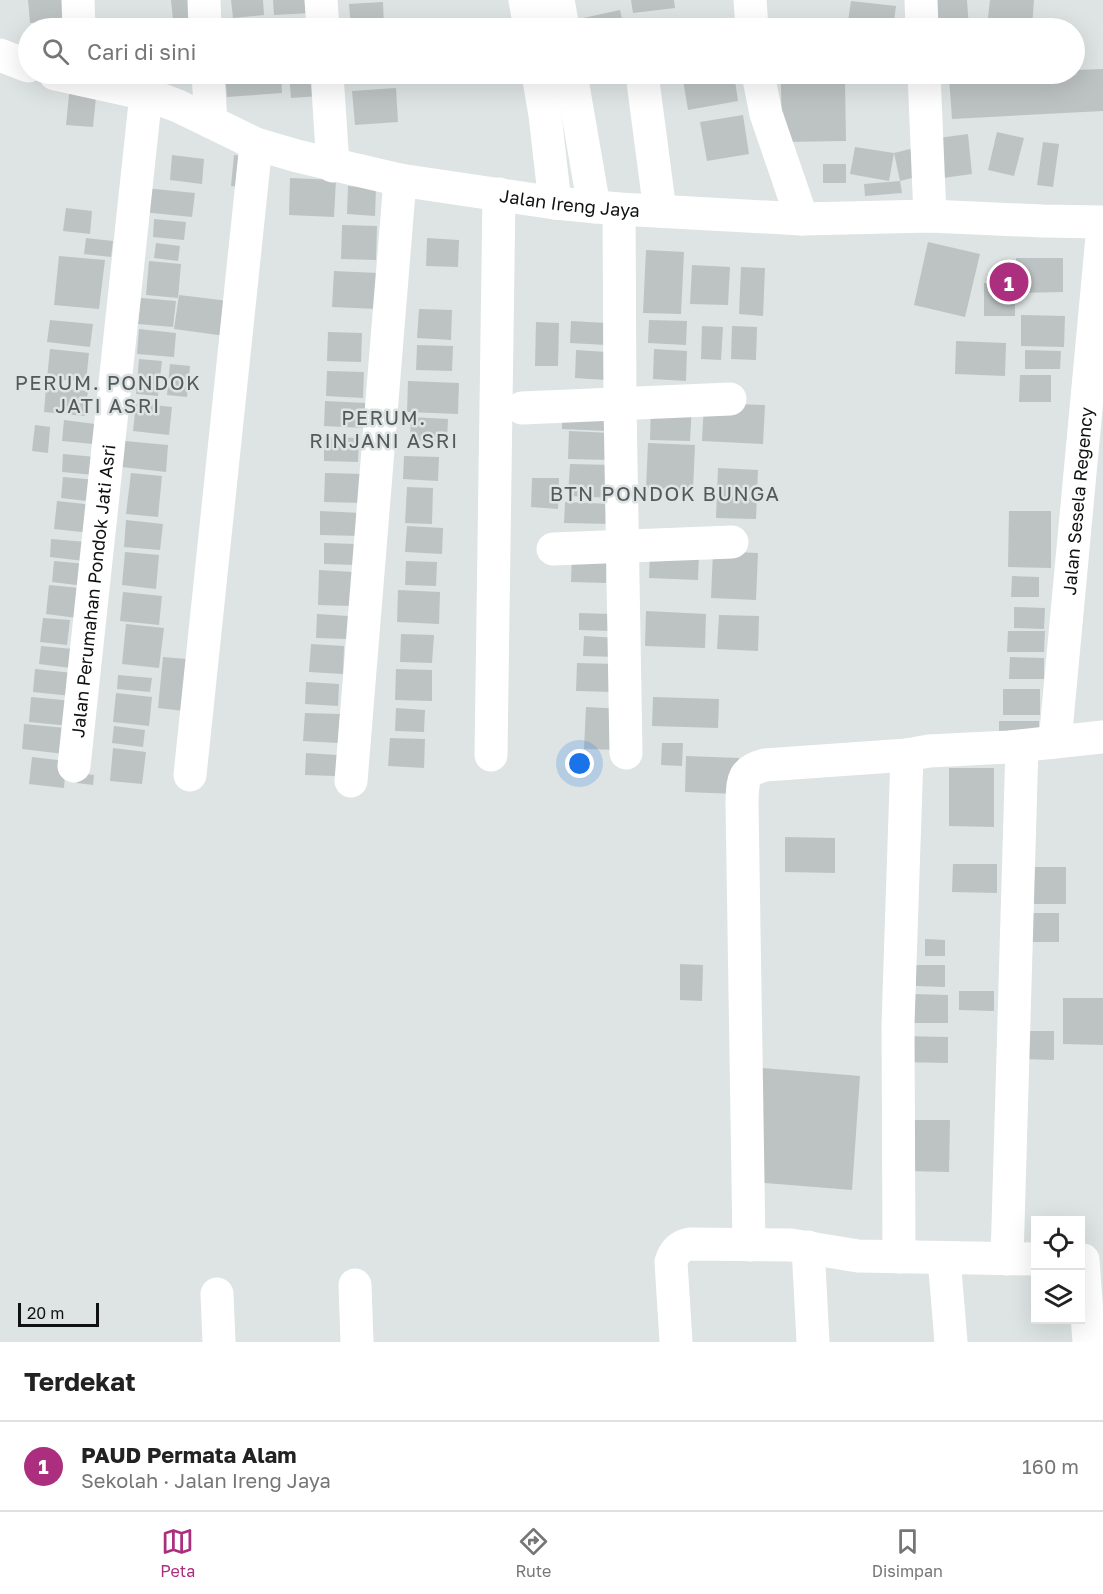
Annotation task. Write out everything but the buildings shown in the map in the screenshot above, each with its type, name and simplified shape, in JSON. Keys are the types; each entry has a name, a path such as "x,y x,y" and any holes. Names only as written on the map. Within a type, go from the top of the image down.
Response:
{"street":[{"path":"78,0 79,18"},
{"path":"204,0 205,18"},
{"path":"321,0 322,18"},
{"path":"525,0 528,18"},
{"path":"558,0 561,18"},
{"path":"750,0 751,18"},
{"path":"921,0 922,18"},
{"path":"0,55 18,62"},
{"name":"Jalan Ireng Jaya","path":"107,84 146,94 178,106 256,144 333,166 400,180 555,203 802,219 930,216 1103,224"},
{"path":"209,84 211,122"},
{"path":"328,84 333,166"},
{"path":"540,84 555,203"},
{"path":"574,84 606,208 620,404 626,753"},
{"path":"643,84 660,211"},
{"path":"760,84 766,114 802,219"},
{"path":"924,84 930,216"},
{"name":"Jalan Perumahan Pondok Jati Asri","path":"75,766 146,94"},
{"path":"190,775 256,144"},
{"path":"351,781 400,180"},
{"path":"491,755 500,194"},
{"name":"Jalan Sesela Regency","path":"1055,742 1103,224"},
{"path":"522,408 730,399"},
{"path":"553,549 732,542"},
{"path":"749,1245 743,780 752,769 765,765 1022,746 1103,737"},
{"path":"676,1342 671,1265 675,1252 683,1245 808,1247 858,1256 1021,1259 1022,746"},
{"path":"899,1257 898,1024 907,755"},
{"path":"808,1247 813,1342"},
{"path":"944,1258 951,1342"},
{"path":"1089,1259 1089,1342"},
{"path":"355,1285 357,1342"},
{"path":"217,1294 219,1342"}],"place":[{"name":"PAUD Permata Alam","path":"1009,282"}],"district":[{"name":"PERUM. PONDOK JATI ASRI","path":"108,394"},
{"name":"PERUM. RINJANI ASRI","path":"384,428"},
{"name":"BTN PONDOK BUNGA","path":"665,493"}]}
